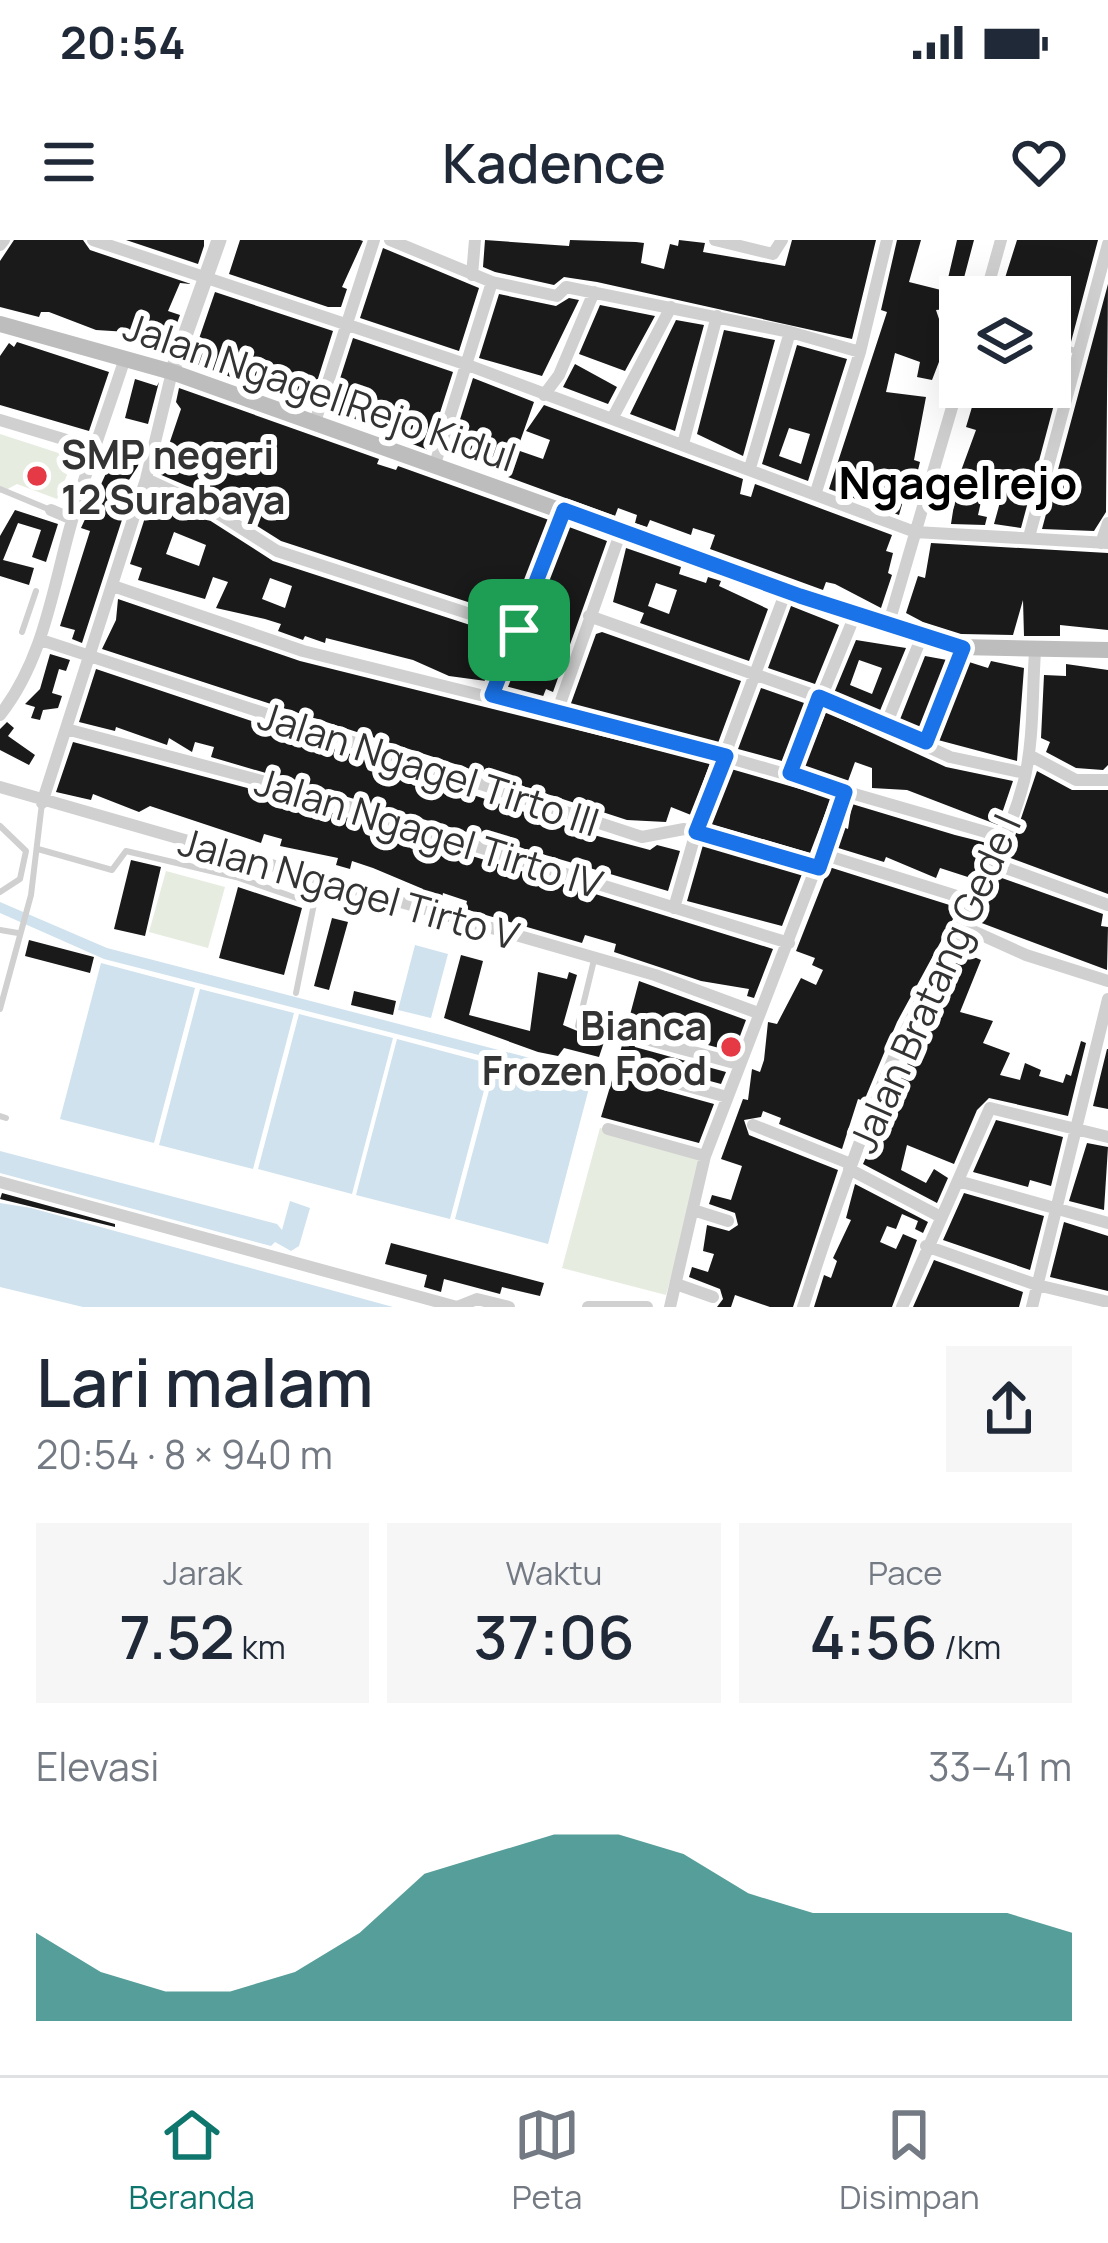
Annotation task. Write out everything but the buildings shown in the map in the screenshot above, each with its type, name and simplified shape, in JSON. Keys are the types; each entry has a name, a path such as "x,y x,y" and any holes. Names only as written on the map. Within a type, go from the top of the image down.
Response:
{"main road":[{"name":"Jalan Ngagel Rejo Kidul","path":"0,324 172,372 888,626 963,648 1108,650"}],"street":[{"path":"93,240 465,364 915,532 1104,543 1108,523"},
{"path":"42,803 146,479 172,372 219,240"},
{"path":"315,422 374,240"},
{"path":"390,240 492,282 557,296 566,287 594,292 790,332 860,352"},
{"path":"472,275 475,240"},
{"path":"715,240 773,254 782,240"},
{"path":"816,492 860,352 887,240"},
{"path":"991,276 1001,240"},
{"path":"1029,537 1108,244"},
{"path":"434,464 492,282"},
{"path":"544,394 559,375 594,292"},
{"path":"613,419 671,308"},
{"path":"683,444 717,316"},
{"path":"750,467 790,332"},
{"path":"0,716 25,680 42,635 93,448 125,358"},
{"path":"888,626 952,408"},
{"path":"0,421 93,448"},
{"path":"146,479 211,509 277,551 519,630"},
{"path":"51,510 72,519"},
{"path":"492,695 564,510"},
{"path":"556,715 621,531"},
{"path":"113,586 303,652 726,756 1003,837"},
{"path":"674,908 696,832 786,591"},
{"path":"790,773 855,615"},
{"path":"589,616 819,697 926,742 950,758 1025,773"},
{"name":"Jalan Ngagel Tirto III","path":"42,635 89,658 642,837 677,829 696,832 976,902"},
{"path":"886,725 922,636"},
{"path":"926,742 963,648"},
{"name":"Jalan Bratang Gede I","path":"803,1307 850,1166 904,1035 964,927 1003,837 1029,754 1035,652"},
{"name":"Jalan Ngagel Tirto IV","path":"66,729 281,785 789,943"},
{"path":"1029,754 1076,780 1108,780"},
{"name":"Jalan Ngagel Tirto V","path":"0,787 42,803 243,854 655,975 758,1013"},
{"path":"670,1307 705,1156 758,1013 822,862 845,792"},
{"path":"992,862 1108,905"},
{"path":"964,927 1026,955 1108,981"},
{"path":"1032,1307 1076,1128 1101,1058 1108,999"},
{"path":"638,1037 738,1064"},
{"path":"626,1070 727,1097"},
{"path":"902,1307 939,1216 992,1108 1108,1137"},
{"path":"753,1125 850,1166 939,1216"},
{"path":"608,1130 705,1156"},
{"path":"958,1180 1108,1223"},
{"path":"0,1182 457,1307 477,1299 509,1307"},
{"path":"693,1210 728,1221"},
{"path":"926,1246 1037,1285 1108,1302"},
{"path":"676,1284 712,1297"},
{"path":"588,1307 647,1307"}],"lane":[{"path":"1071,350 1079,352"},
{"path":"0,489 51,510"},
{"path":"22,632 36,591"},
{"path":"26,621 42,635"},
{"path":"0,1009 26,910 42,803"},
{"path":"0,826 26,851 20,879 0,892"},
{"path":"38,850 112,870 126,851 236,877 314,904"},
{"path":"236,877 243,854"},
{"path":"296,993 323,878"},
{"path":"0,930 19,930"},
{"path":"578,1026 594,959"}],"shaded area":[{"path":"0,434 74,458 57,499 17,484 0,493"},
{"path":"166,871 225,887 208,948 149,932"},
{"path":"600,1128 704,1156 666,1295 562,1268"}],"water":[{"path":"0,902 107,948 595,1075 592,1084 104,959 0,913"},
{"path":"415,945 448,954 431,1018 398,1010"},
{"path":"101,963 195,988 154,1143 60,1119"},
{"path":"200,989 294,1013 253,1169 159,1145"},
{"path":"299,1014 393,1038 352,1194 258,1169"},
{"path":"397,1039 491,1064 450,1219 356,1195"},
{"path":"496,1064 589,1088 548,1244 455,1219"},
{"path":"0,1151 277,1224 282,1230 290,1201 310,1208 299,1246 291,1251 275,1242 271,1246 0,1173"},
{"path":"0,1203 393,1307 83,1307 0,1287"}],"place":[{"name":"SMP negeri 12 Surabaya","path":"37,476"},
{"name":"Bianca Frozen Food","path":"731,1047"}],"district":[{"name":"Ngagelrejo","path":"958,482"}],"route":[{"path":"564,510 800,596 963,648 926,742 819,697 790,773 845,792 819,868 696,832 726,756 492,695 519,630 564,510"}]}
